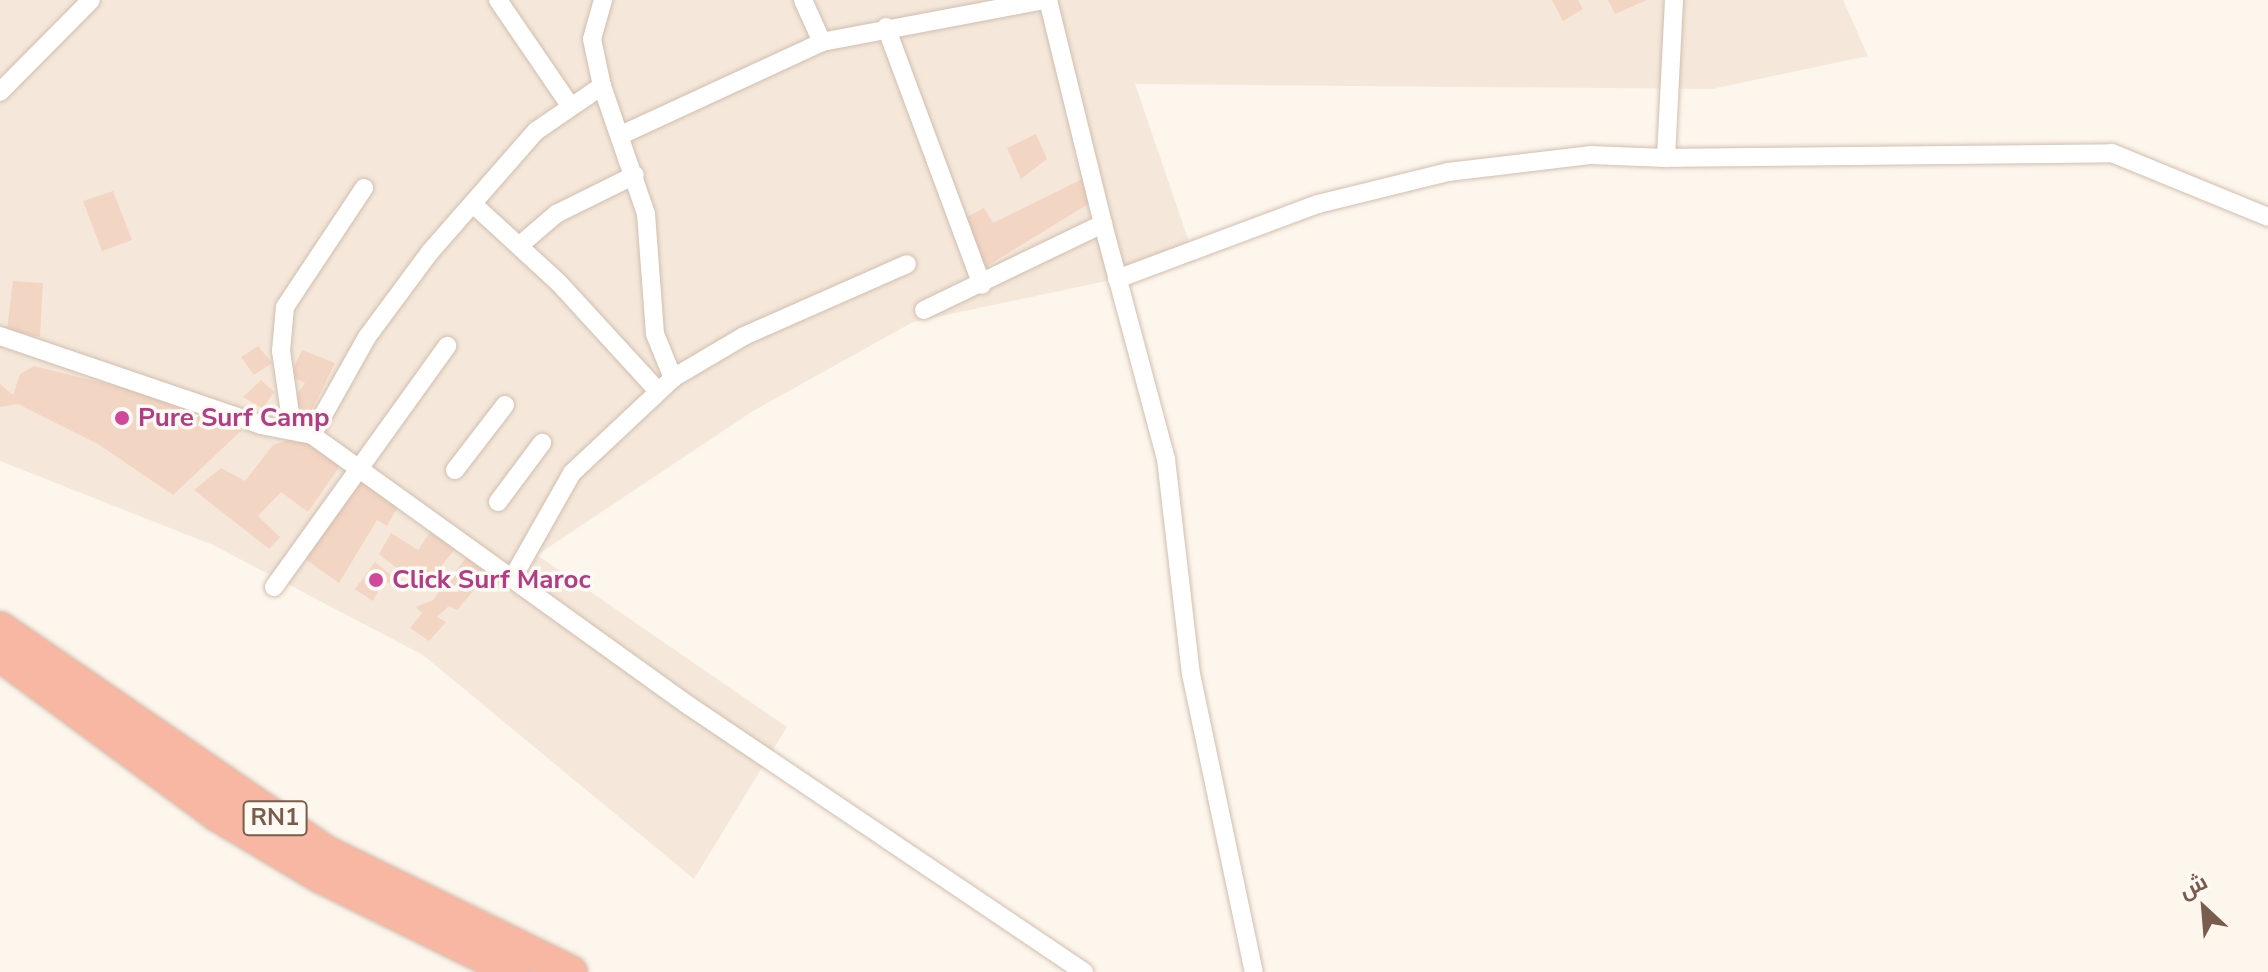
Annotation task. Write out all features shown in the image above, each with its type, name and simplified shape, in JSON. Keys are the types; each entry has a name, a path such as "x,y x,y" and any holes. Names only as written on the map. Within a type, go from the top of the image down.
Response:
{"highway":[{"name":"RN1","path":"0,628 326,852 571,972"},
{"name":"RN1","path":"0,655 217,815 321,877 514,972"}],"street":[{"path":"0,92 91,0"},
{"path":"498,0 569,104"},
{"path":"603,0 592,39 602,86 646,214 655,334 673,378"},
{"path":"803,0 822,42"},
{"path":"621,135 822,42 886,27 1046,0 1166,459 1191,674 1254,972"},
{"path":"1666,158 1674,0"},
{"path":"886,27 982,285"},
{"path":"312,435 391,301 473,204 569,104 602,86"},
{"path":"1117,279 1318,204 1448,172 1590,155 1666,158 2112,153 2268,217"},
{"path":"520,245 556,214 635,175"},
{"path":"292,427 281,351 285,307 364,188"},
{"path":"473,204 520,245 658,391"},
{"path":"924,310 982,285 1103,224"},
{"path":"512,579 572,473 673,378 744,336 907,264"},
{"path":"0,336 261,425 292,427 312,435 512,579 1084,972"},
{"path":"274,587 447,346"},
{"path":"455,470 505,405"},
{"path":"498,502 542,443"}],"shaded area":[{"path":"0,0 1843,0 1868,56 1712,89 1135,84 1196,262 913,322 753,411 537,555 787,727 694,879 423,655 213,545 0,461"}],"building":[{"path":"1552,0 1578,0 1583,9 1563,21"},
{"path":"1608,0 1647,0 1615,14"},
{"path":"1036,134 1047,159 1021,179 1007,148"},
{"path":"1084,178 1095,200 982,269 963,219 984,208 993,223"},
{"path":"113,191 132,240 102,251 83,201"},
{"path":"13,281 43,283 40,337 7,330"},
{"path":"258,346 272,363 254,375 241,357"},
{"path":"302,350 335,363 309,416 293,400 305,383 290,376"},
{"path":"34,366 225,413 242,430 173,495 98,444 18,404 0,407 0,384 13,395 20,374"},
{"path":"261,380 274,392 263,409 243,397"},
{"path":"302,436 342,463 308,512 281,492 258,516 280,537 269,549 194,490 221,468 245,481 273,445"},
{"path":"357,477 399,505 387,526 377,520 339,583 301,556"},
{"path":"430,532 455,549 423,589 379,554 391,533 418,550"},
{"path":"469,554 491,570 457,610 449,606 437,617 446,622 429,641 410,628 422,613 416,607 433,600"},
{"path":"375,562 397,580 382,585 373,601 355,589"}],"place":[{"name":"Pure Surf Camp","path":"122,418"},
{"name":"Click Surf Maroc","path":"376,580"}]}
